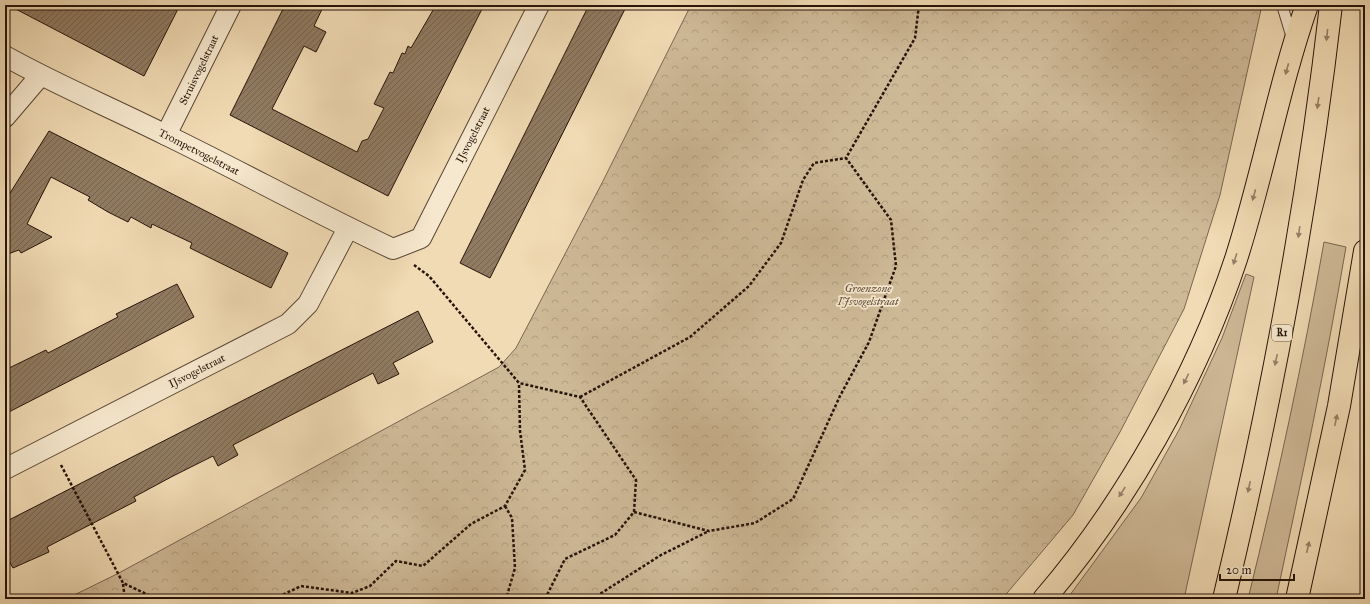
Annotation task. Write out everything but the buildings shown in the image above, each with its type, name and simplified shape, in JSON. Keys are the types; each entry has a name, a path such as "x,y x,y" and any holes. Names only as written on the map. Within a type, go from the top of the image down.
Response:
{"highway":[{"path":"1044,599 1078,556 1144,457 1176,400 1201,347 1222,299 1247,222 1294,43 1307,5"},
{"name":"R1","path":"1224,599 1280,344 1295,259 1324,65 1331,5"},
{"path":"1297,599 1339,406 1365,251"}],"street":[{"name":"Struisvogelstraat","path":"166,135 231,5"},
{"name":"IJsvogelstraat","path":"393,249 421,238 539,5"},
{"name":"Trompetvogelstraat","path":"5,56 40,76 166,135 348,228 393,249"},
{"path":"5,117 40,76"},
{"name":"IJsvogelstraat","path":"5,470 288,324 308,304 348,228"}],"lane":[{"path":"1282,5 1294,43"}],"path":[{"path":"847,159 891,79 916,38 919,5"},
{"path":"393,249 429,276 519,383 581,396 690,337 749,286 781,243 803,180 814,163 847,159"},
{"path":"592,599 661,555 709,531 754,523 793,498 840,396 869,342 896,266 891,220 847,159"},
{"path":"274,599 301,586 352,593 370,586 396,561 423,566 471,524 505,506 525,470 520,430 519,383"},
{"path":"545,599 565,559 615,535 634,512 636,480 581,396"},
{"path":"51,446 123,583 125,599"},
{"path":"505,506 512,518 515,568 506,599"},
{"path":"634,512 709,531"},
{"path":"123,583 157,599"}],"green space":[{"name":"Groenzone IJsvogelstraat","path":"691,5 1262,5 1220,195 1184,309 1120,432 1073,515 1002,599 66,599 117,574 499,367 516,348 602,183"},
{"path":"1324,242 1346,247 1322,379 1276,599 1248,599 1289,421"},
{"path":"1246,274 1254,277 1184,599 1067,599 1141,498 1179,430 1222,338"}]}
